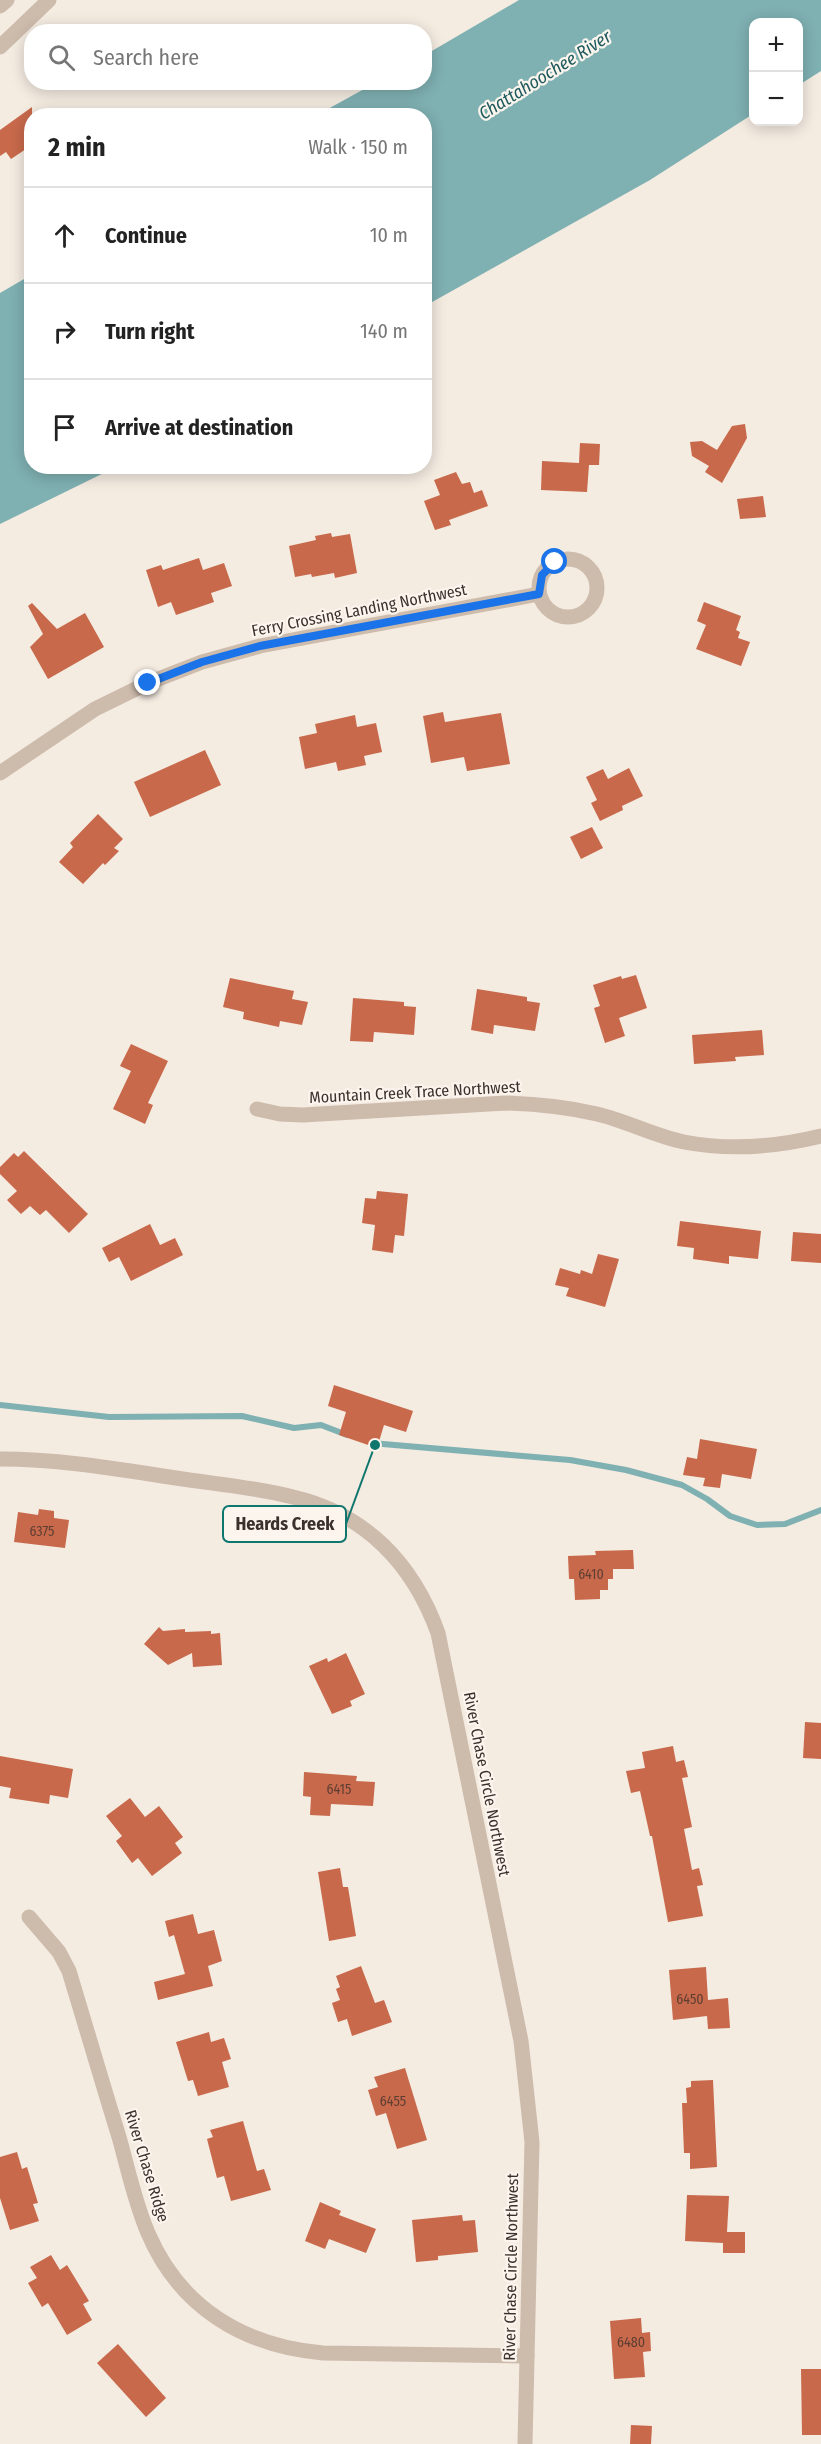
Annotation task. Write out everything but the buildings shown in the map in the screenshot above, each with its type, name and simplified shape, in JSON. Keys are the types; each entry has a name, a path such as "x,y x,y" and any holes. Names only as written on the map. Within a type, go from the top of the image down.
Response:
{"street":[{"path":"0,6 7,0"},
{"path":"0,47 49,0"},
{"name":"Ferry Crossing Landing Northwest","path":"0,773 95,709 148,683 202,662 260,646 539,594"},
{"name":"Mountain Creek Trace Northwest","path":"257,1109 280,1114 303,1115 506,1103 537,1104 598,1114 656,1135 718,1147 753,1148 821,1136"},
{"name":"River Chase Circle Northwest","path":"0,1459 64,1461 293,1497 338,1513 374,1536 396,1557 415,1581 429,1608 438,1633 521,2041 532,2142 525,2444"},
{"name":"River Chase Ridge","path":"29,1917 58,1952 69,1971 148,2233 171,2274 200,2306 245,2335 296,2350 323,2353 527,2356"}],"water":[{"name":"Chattahoochee River","path":"519,0 821,0 821,71 803,82 803,18 749,18 749,117 650,180 432,302 432,108 330,108 362,90 432,90 432,51"},
{"path":"24,279 24,474 102,474 0,524 0,293"}],"waterway":[{"path":"0,1405 109,1417 242,1416 294,1428 321,1425 347,1435"},
{"path":"371,1443 570,1460 626,1470 682,1485 707,1499 730,1516 757,1525 785,1524 821,1510"}],"place":[{"name":"Heards Creek","path":"375,1445"}],"route":[{"path":"148,683 202,662 260,646 539,594 542,575 555,562"}]}
